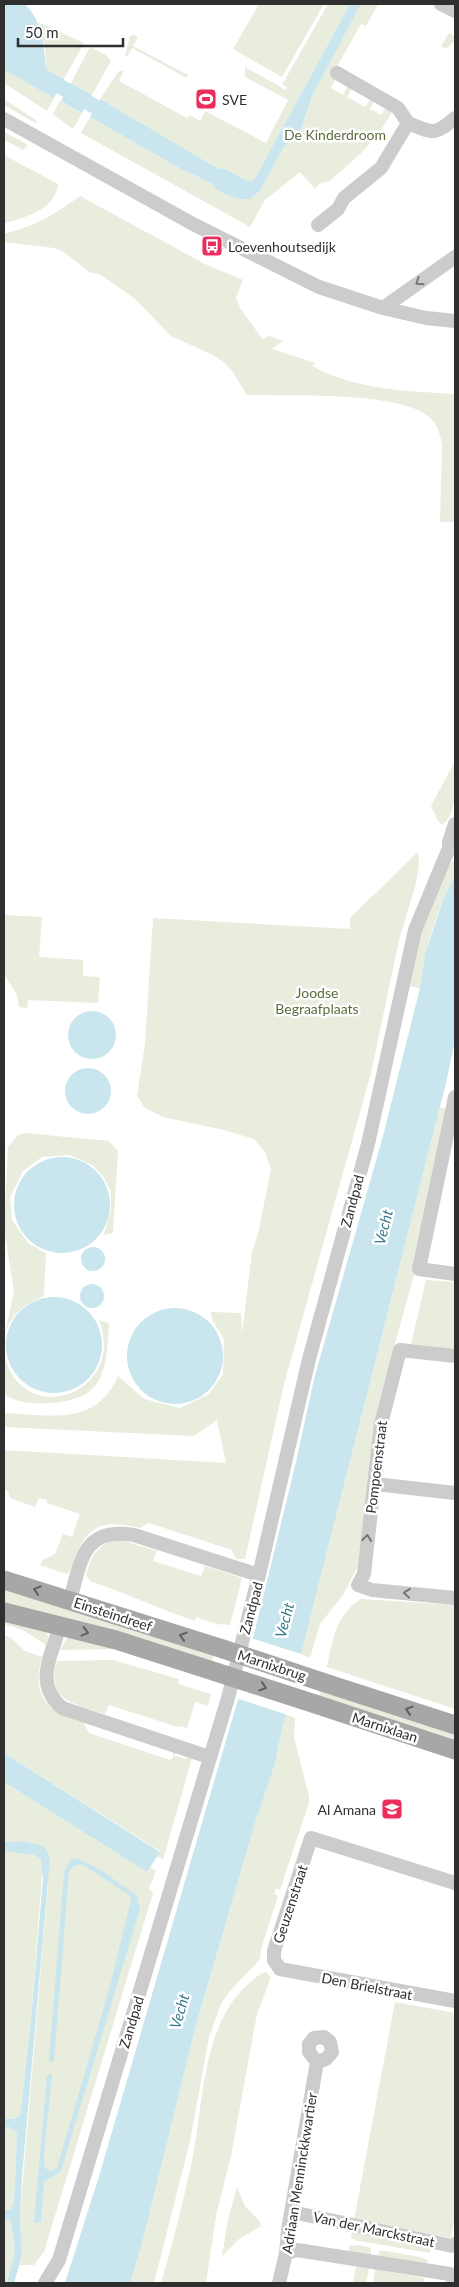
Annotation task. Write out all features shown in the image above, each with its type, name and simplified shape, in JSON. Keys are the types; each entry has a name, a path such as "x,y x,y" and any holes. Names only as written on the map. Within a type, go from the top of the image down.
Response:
{"main road":[{"name":"Einsteindreef","path":"4,1580 223,1649"},
{"name":"Einsteindreef","path":"4,1612 116,1640 216,1672"},
{"name":"Marnixbrug","path":"223,1649 322,1682"},
{"name":"Marnixbrug","path":"216,1672 316,1704"},
{"name":"Marnixlaan","path":"322,1682 455,1725"},
{"name":"Marnixlaan","path":"316,1704 455,1750"}],"street":[{"path":"441,4 455,11"},
{"path":"337,73 398,108 408,123 429,131 440,131 455,118"},
{"path":"4,119 215,235 319,286 383,308 426,318 455,321"},
{"path":"318,225 338,208 344,198 381,168 408,123"},
{"path":"383,308 455,257"},
{"name":"Zandpad","path":"45,2283 60,2260 228,1698 260,1575 309,1359 368,1144 416,930 449,848 453,827"},
{"path":"455,1096 449,1152 419,1269 455,1274"},
{"name":"Pompoenstraat","path":"455,1356 400,1350 381,1424 375,1484 366,1539 364,1574 358,1585 372,1590 455,1598"},
{"path":"375,1484 455,1493"},
{"name":"Zandpad","path":"70,1600 83,1554 91,1542 103,1535 118,1532 134,1535 260,1575"},
{"path":"60,1625 45,1673 49,1692 62,1708 210,1757"},
{"name":"Geuzenstraat","path":"280,1969 274,1960 274,1951 311,1838 455,1883"},
{"name":"Den Brielstraat","path":"280,1969 455,2001"},
{"name":"Adriaan Menninckkwartier","path":"280,2283 318,2062"},
{"name":"Van der Marckstraat","path":"292,2212 452,2246 455,2244"},
{"path":"286,2253 297,2250 450,2274 455,2282"}],"green space":[{"path":"259,4 324,4 282,77 233,49"},
{"path":"328,4 350,4 254,180 248,181 223,168 219,169 100,99 119,71 124,70 119,81 187,118 190,115 200,121 205,111 266,143 288,100 245,77 245,67 286,90 287,87 282,85"},
{"name":"De Kinderdroom","path":"361,4 378,4 366,26 361,24 336,68 335,80 331,88 343,95 348,86 352,88 347,97 365,107 370,99 374,101 370,109 381,115 386,107 393,110 380,132 348,166 328,182 323,182 315,189 300,172 265,200 250,227 81,133 90,117 181,169 211,183 223,193 240,199 250,199 260,191 283,148 300,132 312,96"},
{"path":"38,22 84,43 64,79 48,71 46,67 45,47"},
{"path":"449,33 455,36 455,41 446,49 441,46"},
{"path":"130,36 138,37 133,46 188,75 187,78 132,48 127,57 125,56"},
{"path":"90,47 106,55 111,61 92,95 71,83"},
{"path":"4,70 54,98 47,111 4,83"},
{"path":"4,99 36,120 37,124 4,105"},
{"path":"60,101 82,113 73,129 53,114"},
{"path":"4,132 28,145 23,150 4,140"},
{"path":"4,155 58,184 56,193 46,206 30,215 4,223"},
{"path":"80,196 205,264 243,280 236,298 240,308 263,340 269,336 283,341 272,349 315,363 312,366 329,374 364,385 455,394 455,522 440,522 442,446 438,430 428,416 413,408 392,402 368,399 314,395 247,395 226,364 213,355 171,336 135,299 101,275 89,272 64,252 54,248 4,242 4,234 44,219"},
{"path":"455,761 454,805 447,820 442,825 431,806"},
{"name":"Joodse Begraafplaats","path":"418,852 419,864 416,883 399,940 371,1073 284,1384 245,1559 236,1559 232,1550 149,1523 140,1528 112,1524 93,1530 86,1536 67,1574 40,1565 43,1560 55,1554 63,1534 72,1537 80,1514 47,1503 47,1500 39,1498 35,1507 10,1498 8,1491 4,1490 4,1450 226,1463 217,1420 194,1436 4,1427 4,1413 54,1416 84,1411 97,1404 109,1392 118,1376 144,1399 180,1408 209,1394 223,1374 224,1340 212,1319 211,1312 241,1313 242,1334 252,1252 258,1234 271,1169 265,1152 254,1139 224,1130 163,1117 145,1108 137,1096 145,1044 153,918 350,929 350,918"},
{"path":"455,858 455,875 434,924 425,954 420,988 407,986 421,929 444,872"},
{"path":"4,915 42,917 39,957 83,960 83,976 100,977 98,1003 28,1000 27,1008 19,1007 17,995 4,974"},
{"path":"440,1107 446,1109 415,1271 378,1406 358,1566 343,1595 320,1624 310,1658 301,1654"},
{"path":"25,1133 109,1141 118,1151 113,1233 104,1235 111,1210 111,1191 104,1178 94,1166 70,1155 42,1157 23,1171 10,1197 12,1220 28,1243 46,1253 44,1296 23,1307 13,1317 4,1338 14,1291 4,1228 8,1147 18,1135"},
{"path":"426,1280 455,1282 455,1349 411,1344"},
{"path":"99,1320 109,1323 108,1340 104,1369 92,1389 82,1396 68,1401 49,1403 25,1402 4,1394 4,1354 14,1378 31,1392 50,1397 69,1394 86,1383 99,1367 104,1346"},
{"path":"118,1539 157,1551 153,1561 201,1576 205,1566 242,1578 230,1625 217,1624 196,1617 195,1621 90,1581 86,1575 90,1562 96,1552 105,1544"},
{"path":"4,1587 215,1652 211,1664 4,1606"},
{"path":"361,1599 455,1605 455,1709 327,1667 336,1629 340,1621 352,1606"},
{"path":"4,1616 46,1630 48,1638 46,1645 23,1630 4,1624"},
{"path":"4,1635 11,1638 25,1651 42,1657 39,1682 45,1700 60,1713 83,1722 89,1733 170,1760 174,1757 172,1751 175,1752 175,1756 186,1759 188,1757 192,1758 163,1860 157,1856 160,1851 4,1753"},
{"path":"74,1635 115,1649 60,1650 67,1638"},
{"path":"113,1660 179,1679 178,1684 211,1694 208,1706 195,1702 187,1728 178,1727 109,1705 105,1714 73,1703 59,1693 55,1685 54,1674 57,1661"},
{"path":"322,1687 455,1730 455,1744 319,1700"},
{"path":"285,1714 295,1718 294,1737 309,1796 309,1803 280,1890 276,1888 274,1894 278,1896 261,1949 260,1959 229,1992 221,2004 209,2037 190,2141 154,2283 130,2283 142,2244 196,2025 255,1823 275,1764"},
{"path":"4,1782 147,1872 150,1867 156,1871 149,1888 153,1894 44,2252 34,2265 20,2265 22,2256 20,2214 48,1885 44,1846 22,1841 4,1842"},
{"path":"4,1851 34,1855 41,1859 43,1864 31,2020 20,2116 13,2119 4,2119"},
{"path":"266,1972 271,1977 257,2014 231,2156 216,2216 206,2283 161,2283 192,2161 207,2067 213,2044 221,2022 232,2003 247,1985"},
{"path":"395,2002 455,2013 455,2215 451,2238 354,2220"},
{"path":"4,2127 10,2127 17,2133 14,2203 10,2210 4,2210"},
{"path":"237,2187 245,2206 260,2222 261,2226 239,2239 222,2256 228,2219"},
{"path":"4,2219 11,2221 15,2250 7,2283 4,2283"},
{"path":"352,2230 431,2248 430,2253 359,2241 351,2238"},
{"path":"358,2245 371,2248 371,2257 348,2253 349,2246"},
{"path":"380,2250 420,2257 428,2260 427,2264 377,2258"},
{"path":"356,2266 369,2268 366,2283 353,2283"},
{"path":"375,2269 424,2278 423,2283 373,2283"}],"water":[{"path":"4,4 25,4 35,18 41,33 46,67 48,71 64,79 54,98 4,70"},
{"path":"350,4 361,4 312,96 300,132 283,148 260,191 250,199 240,199 223,193 211,183 181,169 90,117 100,99 219,169 223,168 248,181 254,180"},
{"path":"71,83 92,95 82,113 61,101"},
{"name":"Vecht","path":"455,875 455,1040 446,1083 282,1729 275,1764 255,1823 196,2025 142,2244 130,2283 65,2283 100,2173 239,1696 296,1462 314,1379 383,1136 420,988 425,954 443,900"},
{"path":"92,1011 101,1013 109,1018 114,1026 116,1035 114,1044 109,1052 101,1057 92,1059 83,1057 75,1052 70,1044 68,1035 70,1026 75,1018 83,1013"},
{"path":"83,1068 93,1068 105,1074 110,1082 110,1100 105,1108 97,1113 83,1114 75,1111 68,1104 65,1096 65,1086 68,1078 75,1071"},
{"path":"62,1157 81,1160 96,1171 107,1186 110,1205 107,1224 96,1239 81,1250 62,1253 43,1250 28,1239 17,1224 14,1205 17,1186 28,1171 43,1160"},
{"path":"93,1247 102,1250 105,1259 102,1268 93,1271 84,1268 81,1259 84,1250"},
{"path":"92,1284 101,1287 104,1296 101,1305 92,1308 83,1305 80,1296 83,1287"},
{"path":"54,1297 73,1300 88,1311 99,1326 102,1345 99,1364 88,1379 73,1390 54,1393 35,1390 20,1379 9,1364 6,1345 9,1326 20,1311 35,1300"},
{"path":"175,1308 194,1311 209,1322 220,1337 223,1356 220,1375 209,1390 194,1401 175,1404 156,1401 141,1390 130,1375 127,1356 130,1337 141,1322 156,1311"},
{"path":"4,1753 160,1852 147,1872 4,1782"},
{"path":"22,1841 44,1846 50,1858 22,2177 20,2214 22,2256 14,2283 7,2283 15,2250 11,2221 4,2219 4,2210 10,2210 14,2203 17,2133 10,2127 4,2127 4,2119 13,2119 20,2116 31,2020 43,1879 41,1859 34,1855 4,1851 4,1842"},
{"path":"76,1858 101,1870 137,1896 140,1909 61,2171 44,2182 41,2222 37,2223 34,2222 47,2076 49,2074 52,2075 44,2156 45,2168 50,2171 57,2168 110,1986 131,1900 129,1895 82,1864 74,1866 69,1871 54,2060 51,2063 49,2061 64,1873 70,1860"}],"pier":[{"path":"251,1638 304,1655 288,1715 236,1698"}],"waterway":[{"path":"42,76 113,117"}],"place":[{"name":"SVE","path":"206,99"},
{"name":"Loevenhoutsedijk","path":"212,246"},
{"name":"Al Amana","path":"392,1809"}]}
